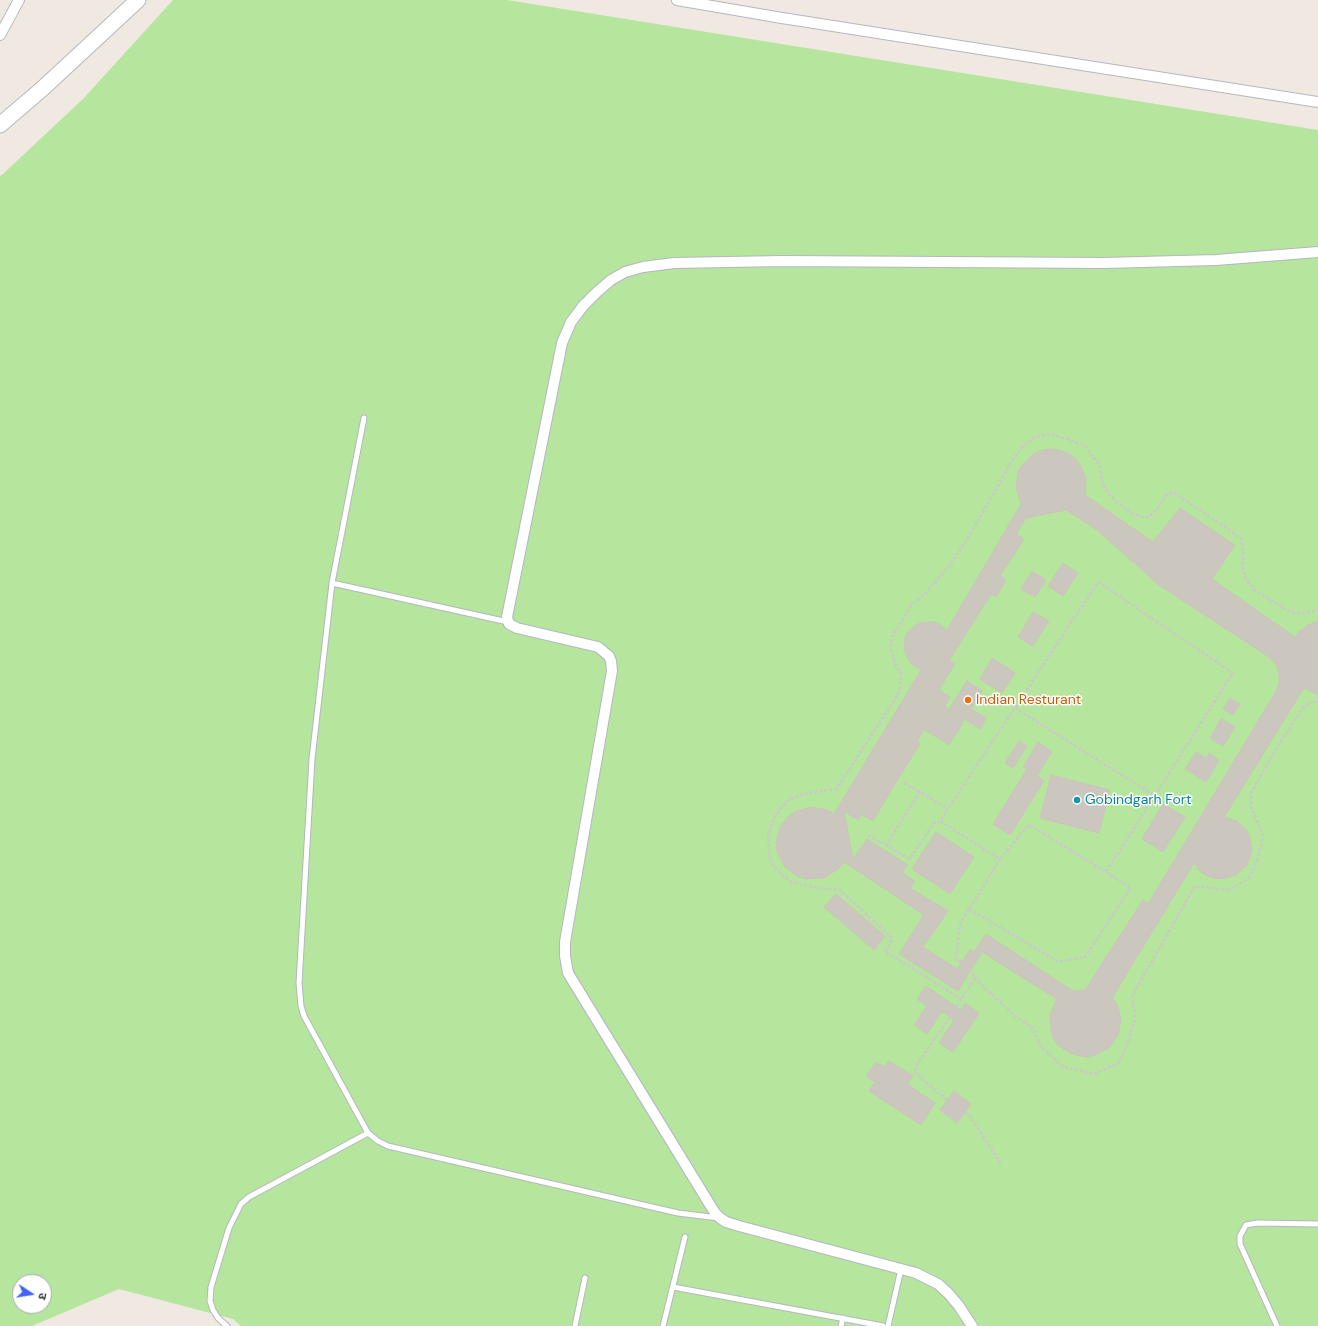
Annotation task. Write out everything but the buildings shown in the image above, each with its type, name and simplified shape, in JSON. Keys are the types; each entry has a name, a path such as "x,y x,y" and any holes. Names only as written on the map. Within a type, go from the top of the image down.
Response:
{"main road":[{"path":"0,125 42,89 138,0"}],"street":[{"path":"0,35 19,0"},
{"path":"677,0 1318,102"},
{"path":"972,1326 959,1306 938,1284 916,1273 739,1226 726,1222 720,1218 715,1213 572,980 564,956 565,942 612,671 612,661 598,647 511,626 508,622 507,613 562,343 571,322 583,306 611,280 625,272 643,267 674,263 782,261 1104,263 1216,260 1318,252"}],"lane":[{"path":"364,418 332,583 312,759 299,983 299,997 304,1016 368,1133 378,1141 388,1146 678,1213 720,1218"},
{"path":"332,583 508,622"},
{"path":"227,1326 218,1318 213,1310 210,1300 211,1287 229,1228 241,1204 248,1198 368,1133"},
{"path":"1277,1326 1240,1244 1240,1236 1246,1225 1257,1223 1318,1224"},
{"path":"663,1326 685,1237"},
{"path":"888,1326 901,1269"},
{"path":"575,1326 585,1278"},
{"path":"673,1287 883,1326"},
{"path":"841,1326 843,1318"}],"path":[{"path":"962,999 885,951 893,939 840,890 819,888 801,884 790,880 781,874 773,865 769,854 768,835 775,816 787,801 803,794 835,789 840,784 900,691 901,673 896,666 890,648 893,635 911,606 926,592 952,562 970,535 1013,459 1022,448 1035,437 1052,434 1085,446 1100,466 1104,485 1109,494 1128,511 1140,517 1148,517 1158,508 1166,496 1173,492 1241,538 1243,549 1243,568 1246,579 1254,590 1291,612 1301,613 1318,611"},
{"path":"868,835 910,859 933,824 940,821 1098,582 1233,673 1106,872"},
{"path":"971,968 975,978 1015,1016 1034,1028 1041,1047 1063,1067 1095,1074 1118,1063 1128,1044 1135,1017 1132,996 1195,886 1229,890 1249,878 1258,862 1263,836 1251,807 1251,793 1304,706 1318,702"},
{"path":"1015,708 1155,796"},
{"path":"904,783 948,809"},
{"path":"886,846 920,792"},
{"path":"940,821 1000,859"},
{"path":"962,962 956,959 960,924 969,909 1000,859 1029,825 1132,888 1085,957 1059,962 969,909"},
{"path":"957,1006 975,978"},
{"path":"947,1100 914,1072 918,1063 950,1017"},
{"path":"965,1112 970,1116 1001,1164"}],"green space":[{"name":"Gobindgarh Fort","path":"173,0 507,0 1318,130 1318,1326 241,1326 233,1319 119,1289 32,1326 0,1326 0,176 84,98"}],"place":[{"name":"Indian Resturant","path":"968,700"},
{"name":"Gobindgarh Fort","path":"1077,800"}]}
